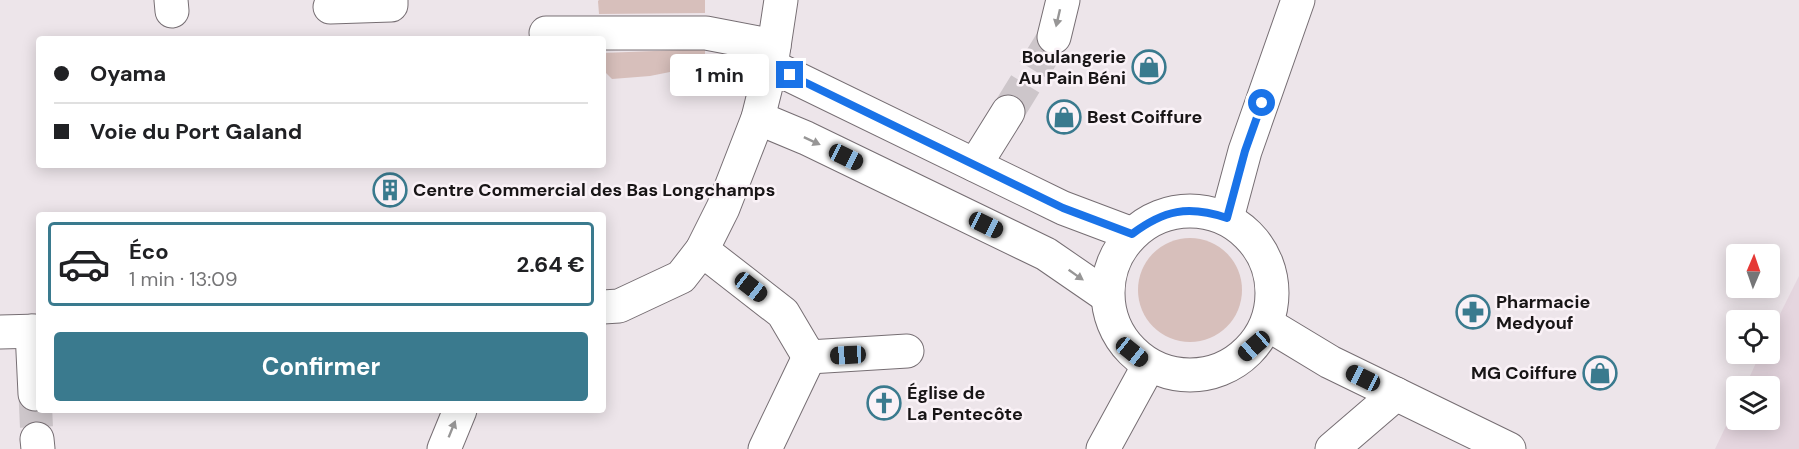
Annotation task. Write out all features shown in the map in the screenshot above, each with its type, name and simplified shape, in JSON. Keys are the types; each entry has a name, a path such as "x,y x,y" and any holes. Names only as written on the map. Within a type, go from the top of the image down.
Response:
{"street":[{"path":"330,7 391,5 391,0"},
{"path":"611,306 681,277 702,249 723,208 758,118 772,56 781,0"},
{"path":"1054,37 1063,0"},
{"path":"1227,218 1245,151 1298,0"},
{"path":"546,33 705,33 772,56 975,165 1063,208 1132,234"},
{"path":"975,165 1008,112"},
{"path":"758,118 806,138 1046,254 1107,296"},
{"path":"1186,210 1206,211 1227,218 1254,239 1271,271 1273,297 1267,324 1254,346 1234,363 1211,373 1185,375 1170,373 1149,365 1132,352 1114,326 1107,296 1108,281 1121,248 1132,234 1147,222 1165,214 1186,210"},
{"path":"702,249 783,313 808,357"},
{"path":"1267,324 1330,362 1509,449"},
{"path":"0,332 36,331 35,394"},
{"path":"808,357 907,351"},
{"path":"765,449 808,357"},
{"path":"1103,449 1149,365"},
{"path":"1332,449 1396,394"},
{"path":"444,449 459,413"}],"shaded area":[{"path":"599,0 705,0 705,13 599,14"},
{"path":"705,49 705,65 650,76 612,79 606,73 606,53"},
{"path":"1190,238 1210,242 1227,253 1238,270 1242,290 1238,310 1227,327 1210,338 1190,342 1170,338 1153,327 1142,310 1138,290 1142,270 1153,253 1170,242"},
{"path":"1799,276 1799,449 1715,449 1726,426 1726,430 1780,430 1780,376 1750,376 1755,364 1780,364 1780,314"}],"tunnel":[{"path":"1008,112 1054,37"},
{"path":"35,394 37,439"}],"place":[{"name":"Boulangerie Au Pain Béni","path":"1149,67"},
{"name":"Best Coiffure","path":"1064,117"},
{"name":"Centre Commercial des Bas Longchamps","path":"390,190"},
{"name":"Pharmacie Medyouf","path":"1473,312"},
{"name":"MG Coiffure","path":"1600,373"},
{"name":"Église de La Pentecôte","path":"884,403"}],"route":[{"path":"790,75 1063,208 1132,234 1147,222 1165,214 1186,210 1206,211 1227,218 1245,151 1262,103"}]}
